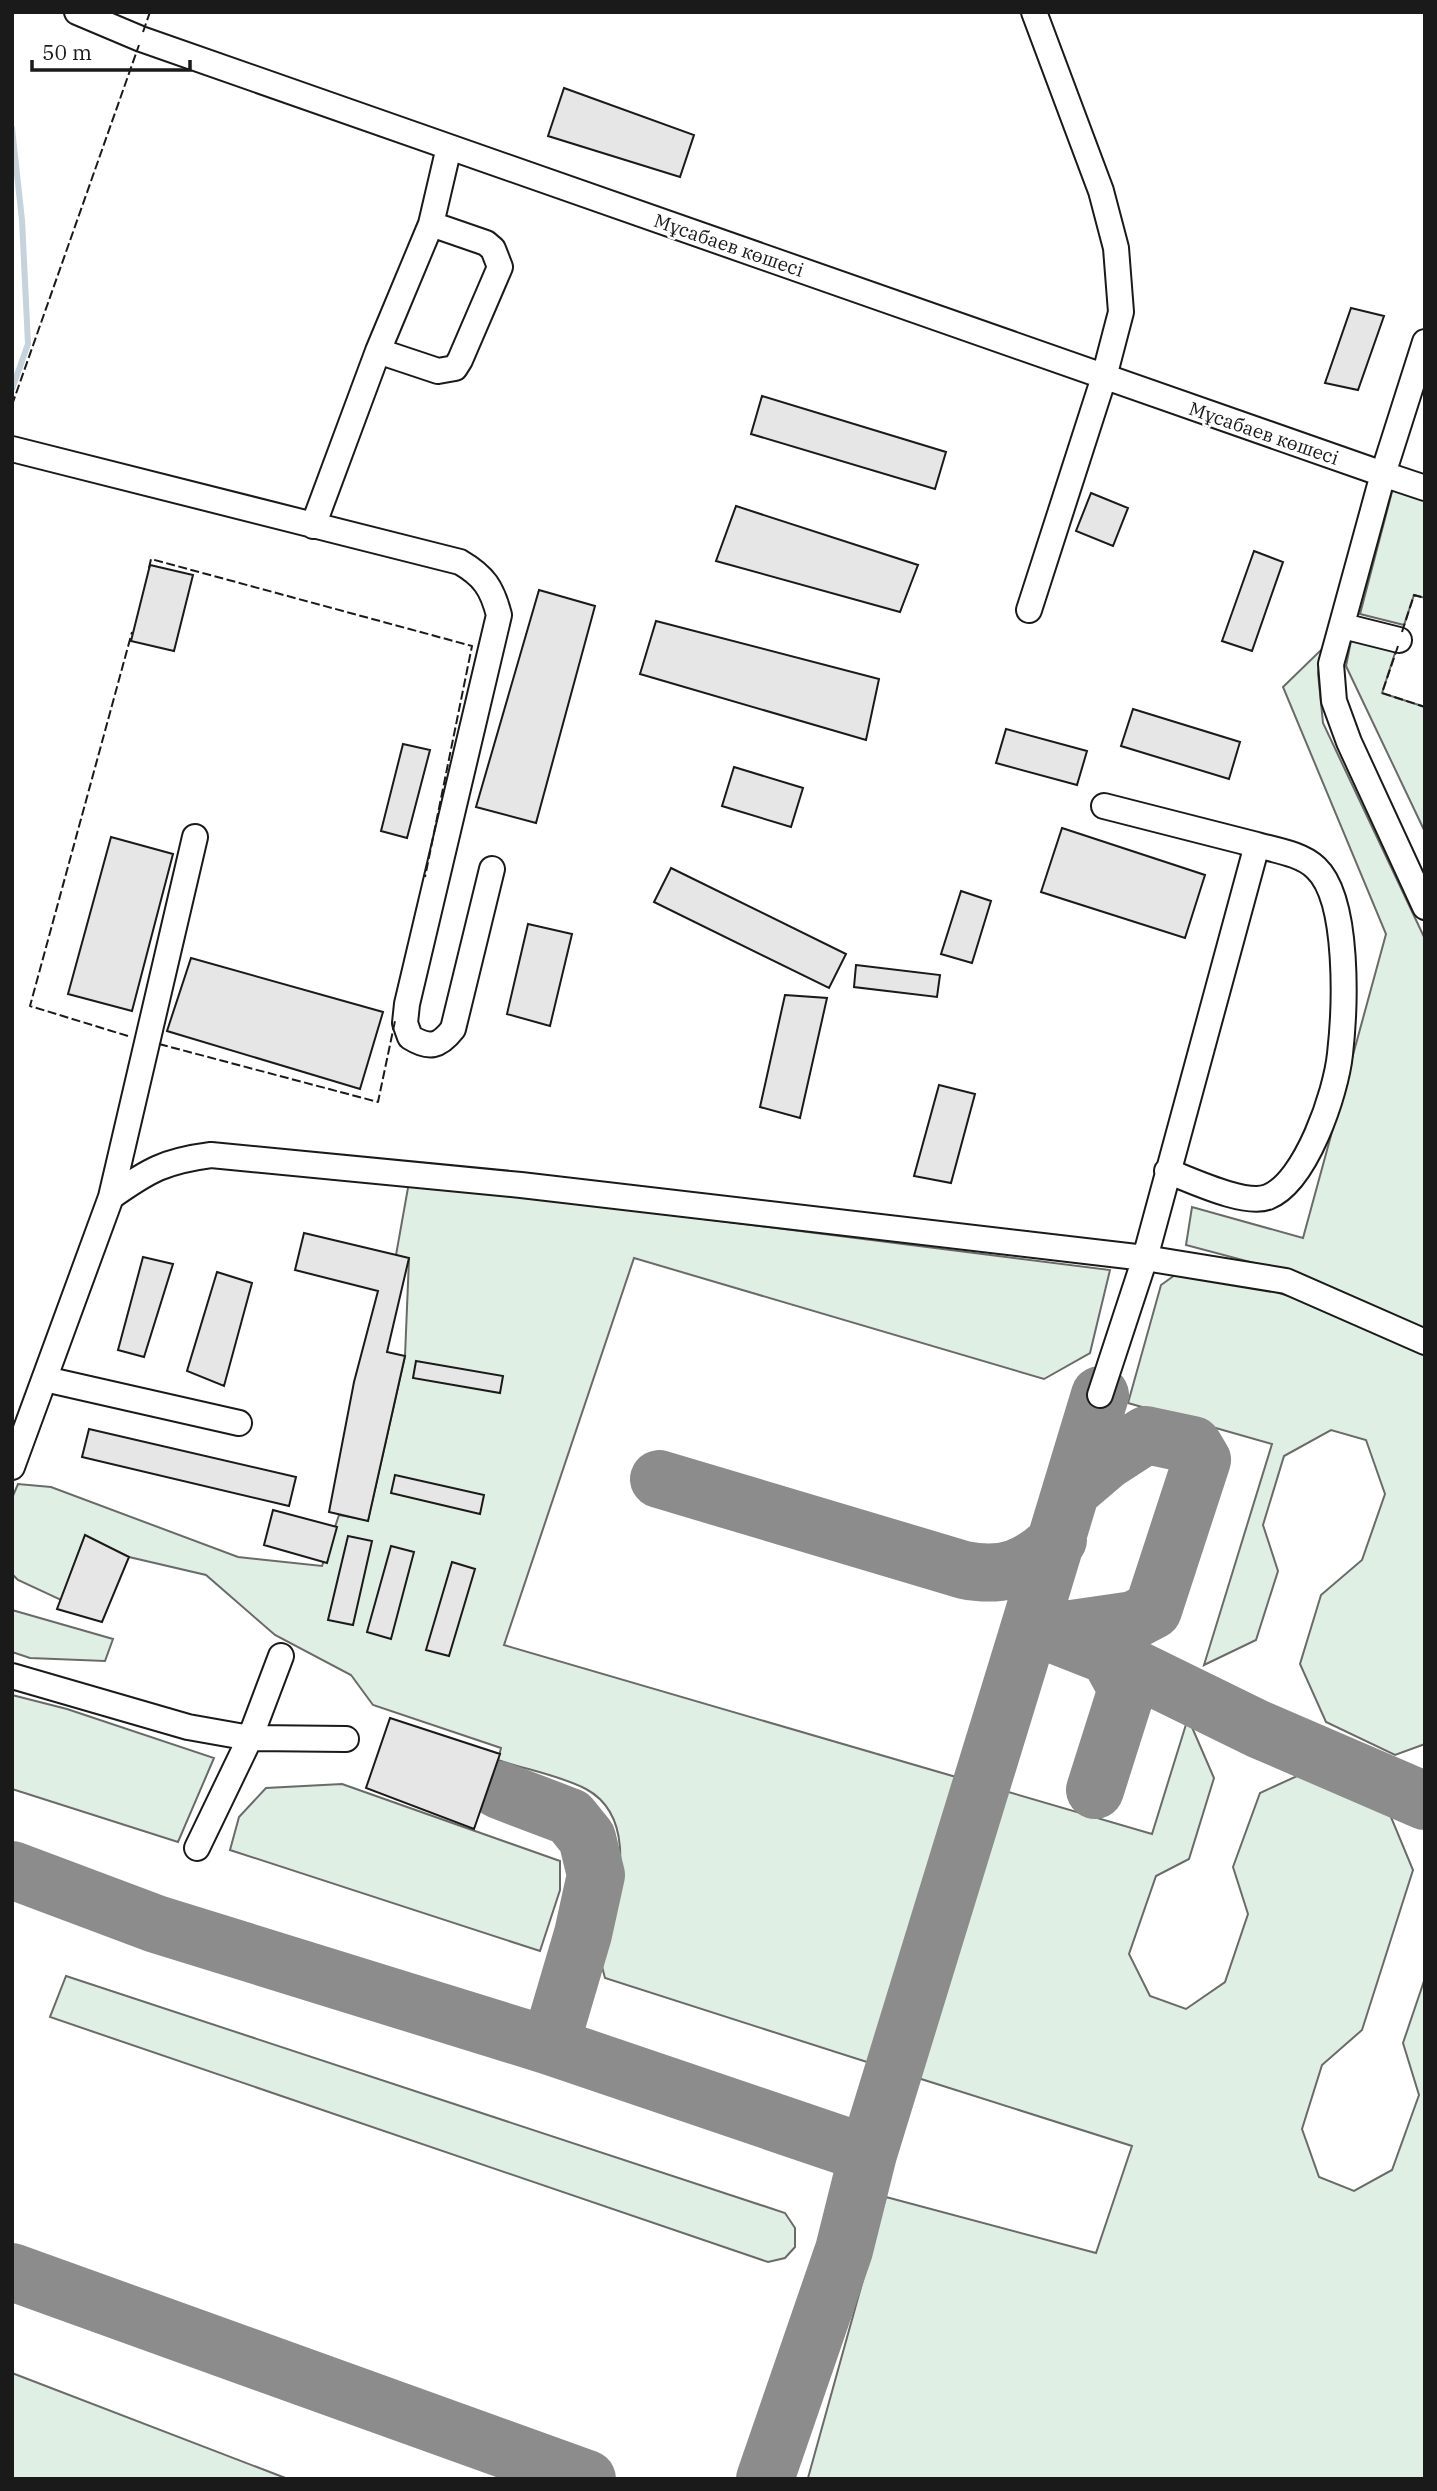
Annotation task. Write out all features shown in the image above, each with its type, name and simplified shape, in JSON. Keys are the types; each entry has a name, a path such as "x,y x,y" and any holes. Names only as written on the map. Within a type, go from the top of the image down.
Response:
{"street":[{"name":"Мұсабаев көшесі","path":"77,12 141,39 1425,488"},
{"path":"1029,610 1104,377 1121,313 1116,248 1101,191 1034,12"},
{"path":"313,526 378,351 431,224 449,147"},
{"path":"378,351 438,372 449,371 460,360 480,317 500,267 497,255 486,243 431,224"},
{"path":"1425,342 1383,474 1331,664 1334,701 1349,742 1425,907"},
{"path":"12,449 460,562 480,574 493,592 499,615 407,1004 405,1024 410,1037 423,1045 433,1046 443,1042 453,1029 492,869"},
{"path":"1342,626 1399,640"},
{"path":"1104,806 1294,856 1315,867 1329,887 1337,916 1342,972 1340,1056 1326,1109 1300,1169 1286,1185 1269,1197 1252,1200 1167,1171"},
{"path":"12,1467 111,1196 195,837"},
{"path":"1100,1395 1145,1258 1256,845"},
{"path":"111,1196 147,1171 176,1160 211,1155 258,1158 1145,1258 1286,1281 1425,1342"},
{"path":"44,1379 239,1423"},
{"path":"197,1848 250,1738 281,1656"},
{"path":"12,1676 188,1727 250,1738 346,1739"}],"green space":[{"path":"1393,488 1425,497 1425,598 1414,595 1404,625 1360,614"},
{"path":"1352,636 1396,650 1382,693 1425,707 1425,832 1346,666"},
{"path":"1322,649 1318,673 1323,723 1425,939 1425,1329 1277,1269 1186,1245 1192,1207 1303,1238 1386,934 1283,687"},
{"path":"409,1182 1110,1270 1090,1353 1044,1379 634,1258 504,1645 956,1777 870,2063 605,1978 602,1955 618,1882 620,1846 611,1814 601,1800 586,1789 554,1776 498,1760 501,1748 373,1705 351,1675 275,1635 206,1575 129,1557 85,1536 61,1600 18,1580 12,1574 12,1498 18,1484 51,1487 238,1557 322,1566 339,1515 368,1520 405,1356 409,1259 396,1255"},
{"path":"1175,1275 1260,1287 1317,1305 1425,1354 1425,1744 1395,1755 1326,1722 1300,1664 1321,1595 1362,1560 1385,1494 1366,1440 1331,1430 1284,1456 1263,1525 1278,1571 1256,1640 1204,1665 1272,1444 1128,1403 1161,1285"},
{"path":"12,1610 113,1639 105,1661 30,1658 12,1652"},
{"path":"12,1695 67,1709 214,1758 178,1842 12,1789"},
{"path":"1188,1718 1214,1778 1189,1859 1156,1876 1129,1954 1150,1996 1186,2009 1225,1982 1248,1914 1233,1867 1260,1793 1308,1771 1386,1805 1413,1870 1362,2030 1322,2065 1302,2129 1319,2177 1354,2191 1392,2170 1419,2095 1403,2043 1425,1978 1425,2479 808,2478 886,2197 1096,2253 1132,2146 918,2078 1005,1791 1152,1834"},
{"path":"342,1784 560,1861 560,1890 540,1951 230,1850 239,1817 266,1788"},
{"path":"66,1976 785,2213 795,2228 795,2247 785,2258 768,2262 50,2017"},
{"path":"12,2373 288,2479 12,2479"}],"building":[{"path":"564,88 694,135 680,177 548,136"},
{"path":"1351,308 1384,316 1358,390 1325,383"},
{"path":"762,396 946,452 935,489 751,434"},
{"path":"1091,493 1128,508 1113,546 1076,531"},
{"path":"736,506 918,565 900,612 716,561"},
{"path":"1254,551 1283,562 1252,651 1222,641"},
{"path":"150,565 193,575 174,651 131,641"},
{"path":"539,590 595,606 536,823 476,807"},
{"path":"656,621 879,679 866,740 640,674"},
{"path":"1133,709 1240,742 1229,779 1121,746"},
{"path":"1006,729 1087,751 1077,785 996,763"},
{"path":"403,744 430,750 407,838 381,831"},
{"path":"734,767 803,788 791,827 722,806"},
{"path":"1062,828 1205,875 1185,938 1041,892"},
{"path":"111,837 173,854 132,1011 68,994"},
{"path":"671,868 846,954 829,988 654,902"},
{"path":"961,891 991,901 972,963 941,954"},
{"path":"528,924 572,934 550,1026 507,1014"},
{"path":"191,958 383,1012 360,1089 167,1031"},
{"path":"856,965 940,975 937,997 854,987"},
{"path":"785,995 827,998 800,1118 760,1107"},
{"path":"939,1085 975,1094 951,1183 914,1176"},
{"path":"304,1233 409,1258 387,1352 405,1356 368,1521 329,1512 354,1382 378,1291 295,1270"},
{"path":"143,1257 173,1264 144,1357 118,1350"},
{"path":"217,1272 252,1283 224,1386 187,1371"},
{"path":"416,1361 503,1376 500,1393 413,1378"},
{"path":"89,1429 296,1477 289,1506 82,1457"},
{"path":"395,1475 484,1495 480,1514 391,1493"},
{"path":"273,1510 337,1527 327,1563 264,1545"},
{"path":"85,1535 129,1557 102,1622 57,1609"},
{"path":"348,1536 372,1541 353,1625 328,1620"},
{"path":"391,1546 414,1552 391,1639 367,1632"},
{"path":"452,1562 475,1569 449,1656 426,1650"},
{"path":"390,1718 500,1754 474,1829 366,1788"}],"waterway":[{"path":"12,128 22,220 28,344 12,389"}],"taxiway":[{"path":"1100,1395 1027,1636 1048,1632 1109,1656 1258,1729 1425,1801"},
{"path":"1051,1632 1134,1620 1153,1610 1202,1460 1193,1445 1146,1435 1106,1461 1072,1490"},
{"path":"659,1479 964,1570 991,1573 1015,1568 1037,1558 1058,1540"},
{"path":"765,2479 844,2250 868,2154 1027,1636"},
{"path":"1095,1790 1127,1689 1109,1656"},
{"path":"499,1790 570,1817 587,1838 596,1875 583,1934 550,2046"},
{"path":"12,1870 156,1924 550,2046 868,2154"},
{"path":"12,2272 587,2479"}],"fence":[{"path":"143,32 150,12"},
{"path":"12,405 139,45"},
{"path":"149,568 151,559 472,646 425,877"},
{"path":"1402,632 1414,595 1425,598"},
{"path":"128,1036 30,1006 132,632"},
{"path":"1398,646 1382,693 1425,707"},
{"path":"159,1044 378,1102 395,1021"}]}
